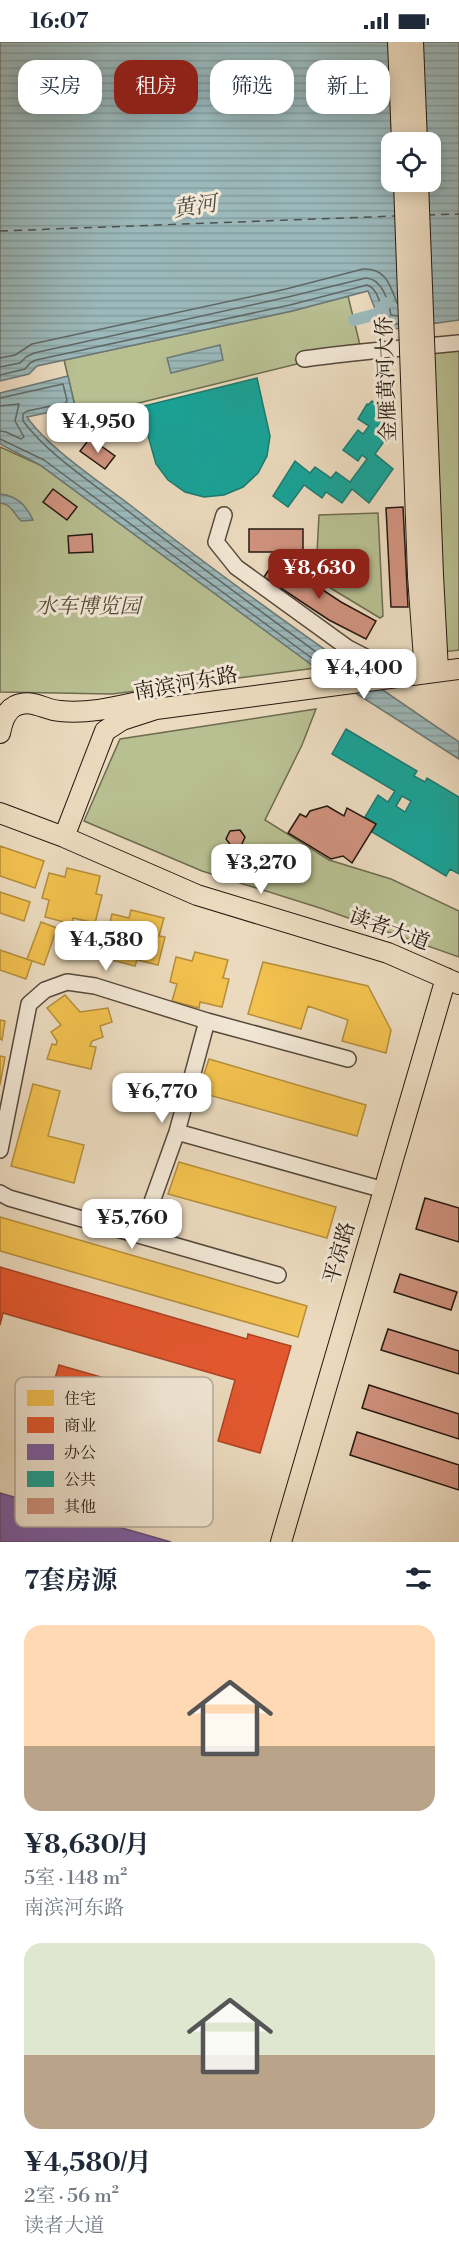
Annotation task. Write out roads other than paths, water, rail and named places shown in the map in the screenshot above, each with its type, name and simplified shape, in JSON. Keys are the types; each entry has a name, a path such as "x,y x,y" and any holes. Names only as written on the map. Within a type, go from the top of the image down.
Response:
{"main road":[{"path":"398,42 402,132"},
{"path":"413,42 417,132"},
{"name":"金雁黄河大侨","path":"405,192 425,575"},
{"name":"金雁黄河大侨","path":"418,192 425,575"},
{"path":"425,575 431,667"},
{"name":"南滨河东路","path":"431,667 459,658"},
{"name":"南滨河东路","path":"0,734 5,716 10,710 23,704 32,703 59,711 104,710 155,699 401,670 431,667 459,669"},
{"name":"南滨河东路","path":"64,837 99,742 105,731 113,724 156,709 321,681"},
{"path":"0,813 64,837"},
{"name":"读者大道","path":"64,837 197,895 361,944 452,981"},
{"name":"平凉路","path":"281,1542 384,1190 452,981"}],"street":[{"path":"304,359 361,351 459,343"},
{"path":"224,514 216,542 236,567 348,648 401,670"},
{"path":"0,1150 29,1004 45,990 67,982 95,986 207,1021 348,1059"},
{"path":"140,1235 177,1132 207,1021"},
{"path":"177,1132 384,1190"},
{"path":"0,1192 9,1198 278,1275"}],"water":[{"name":"黄河","path":"0,42 459,42 459,320 380,331 377,328 377,314 368,291 292,311 37,366 29,374 0,381"},
{"path":"220,345 223,360 171,373 167,358"},
{"path":"68,376 75,407 27,417 48,441 213,569 335,657 459,742 459,759 316,668 40,465 0,444 0,393"},
{"path":"0,494 20,502 33,520 21,521 10,507 0,503"}],"waterway":[{"path":"354,320 377,314 386,303"}],"park label":[{"name":"水车博览园","path":"88,607"}]}
